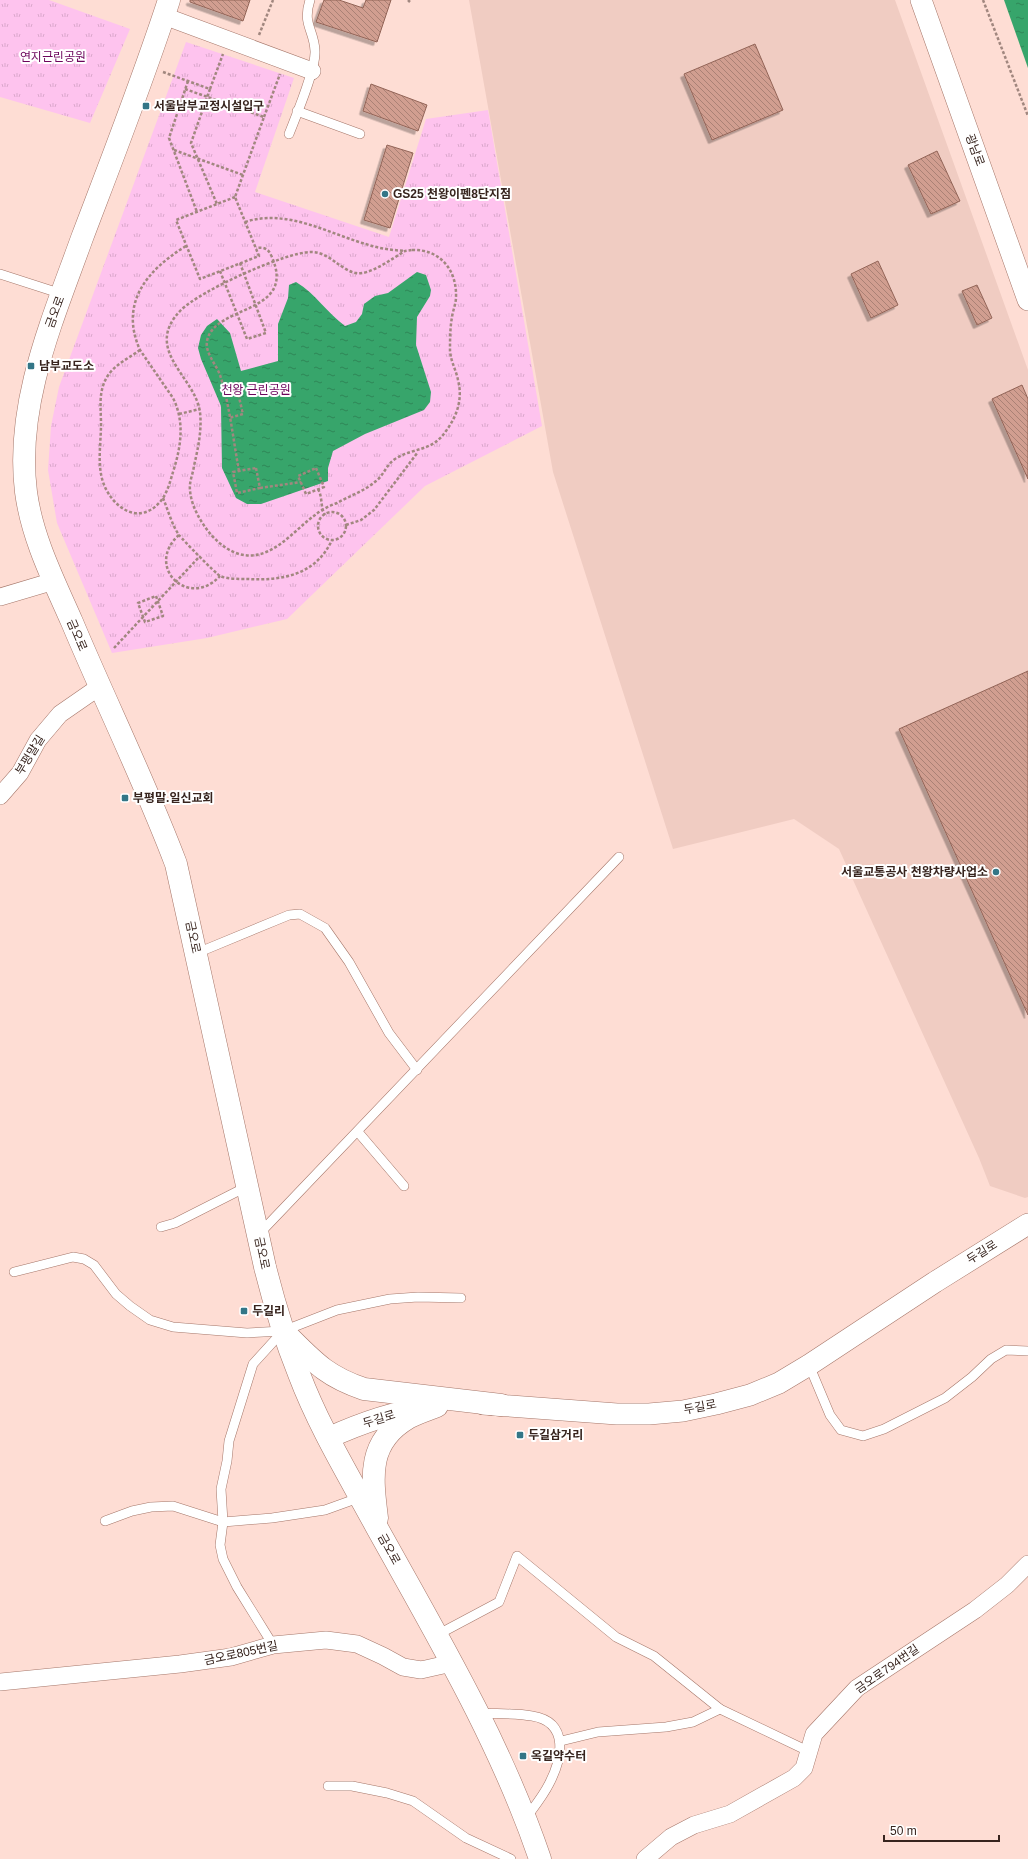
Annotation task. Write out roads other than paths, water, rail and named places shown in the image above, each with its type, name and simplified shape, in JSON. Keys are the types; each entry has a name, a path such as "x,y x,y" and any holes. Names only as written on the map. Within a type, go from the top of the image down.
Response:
{"main road":[{"name":"금오로","path":"167,8 44,341 26,423 24,459 27,494 34,528 54,581 99,687 152,804 176,864 248,1186 264,1267 283,1331 299,1375 328,1438 452,1662 478,1713 515,1792 540,1859"},
{"path":"283,1331 314,1362 330,1375 344,1382 370,1390 501,1405"},
{"path":"378,1530 373,1486 377,1452 384,1438 395,1427 409,1417 437,1406"}],"street":[{"name":"광남로","path":"921,0 1028,300"},
{"path":"167,8 228,39 312,71"},
{"path":"0,596 54,581"},
{"name":"부평말길","path":"0,796 20,773 38,740 60,714 99,687"},
{"name":"두길로","path":"328,1438 384,1416 409,1410 437,1406 501,1405 617,1414 649,1414 683,1410 750,1395 779,1383 809,1365 935,1282 1028,1224"},
{"name":"금오로794번길","path":"645,1859 670,1837 694,1825 730,1814 794,1778 804,1768 814,1734 857,1688 975,1610 1007,1585 1028,1564"},
{"name":"금오로805번길","path":"0,1682 230,1657 273,1645 326,1640 357,1644 403,1667 421,1670 452,1662"}],"lane":[{"path":"289,134 312,71 315,51 306,21 307,8 310,0"},
{"path":"297,111 360,134"},
{"path":"0,274 62,294"},
{"path":"258,1235 619,857"},
{"path":"197,953 289,915 300,914 311,919 325,928 349,962 390,1033 417,1070"},
{"path":"358,1132 404,1186"},
{"path":"161,1227 175,1223 248,1186"},
{"path":"14,1272 74,1257 84,1259 94,1265 116,1294 150,1320 173,1327 247,1333 283,1331 336,1310 359,1304 390,1299 418,1297 461,1298"},
{"path":"273,1645 237,1587 223,1559 220,1545 223,1522 220,1489 227,1461 229,1441 253,1364 283,1331"},
{"path":"809,1365 830,1415 841,1430 863,1436 884,1429 946,1398 991,1359 1006,1350 1028,1352"},
{"path":"106,1521 144,1508 173,1506 223,1522 272,1518 324,1510 360,1497"},
{"path":"437,1635 498,1602 517,1556 616,1637 654,1656 720,1709 808,1751"},
{"path":"560,1741 598,1732 666,1727 693,1722 720,1709"},
{"path":"478,1713 533,1716 547,1721 556,1728 560,1741 558,1758 549,1784 526,1819"},
{"path":"328,1786 352,1786 387,1793 413,1801 466,1838 511,1859"}],"water":[{"path":"1004,0 1028,0 1028,68"},
{"path":"417,272 426,275 431,290 430,296 417,317 416,345 431,392 430,402 424,410 365,434 333,451 328,468 328,481 261,504 247,504 236,498 222,468 221,406 201,359 198,348 201,335 207,326 217,319 230,333 241,371 278,361 278,324 288,298 289,285 296,282 303,287 345,326 356,322 362,314 364,304 375,296 388,293"}],"place":[{"name":"서울남부교정시설입구","path":"146,106"},
{"name":"GS25 천왕이펜8단지점","path":"385,194"},
{"name":"남부교도소","path":"31,366"},
{"name":"부평말.일신교회","path":"125,798"},
{"name":"서울교통공사 천왕차량사업소","path":"996,872"},
{"name":"두길리","path":"244,1311"},
{"name":"두길삼거리","path":"520,1435"},
{"name":"옥길약수터","path":"523,1756"}],"park label":[{"name":"연지근린공원","path":"53,57"},
{"name":"천왕 근린공원","path":"256,390"}]}
